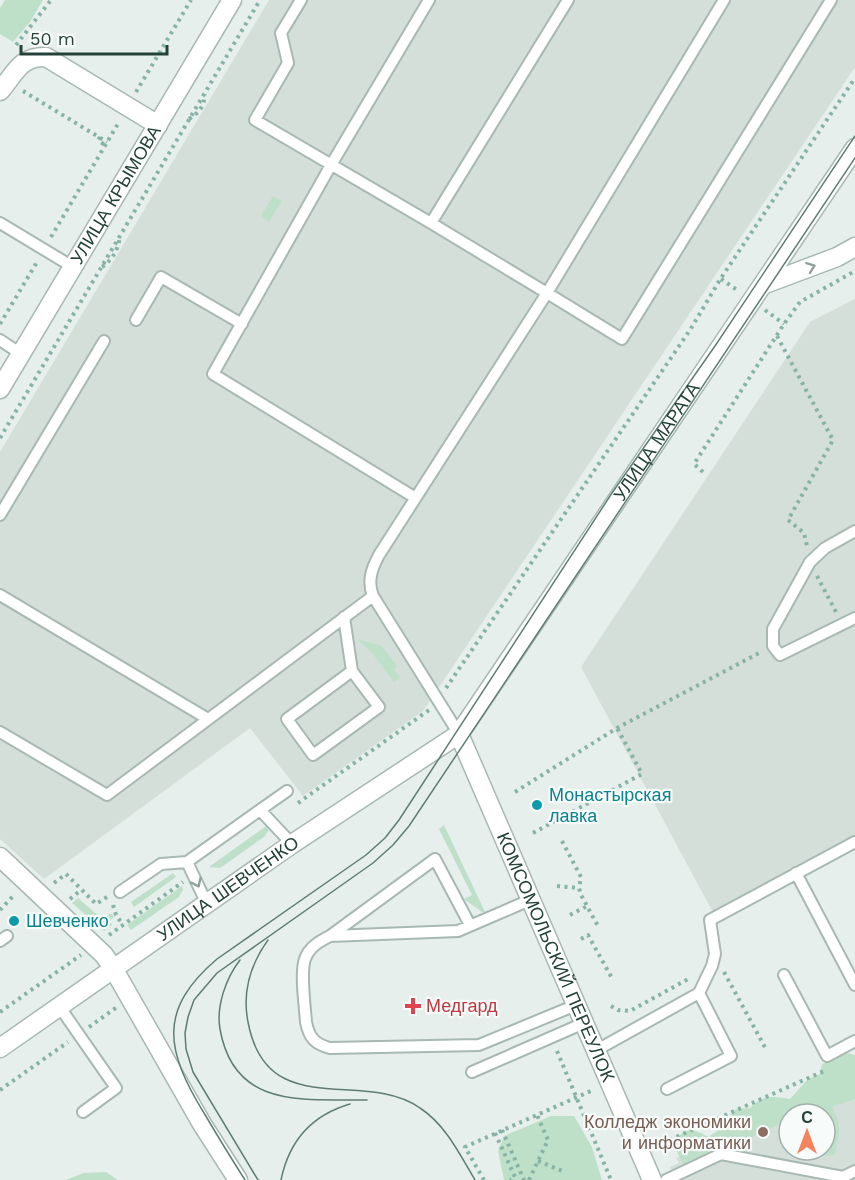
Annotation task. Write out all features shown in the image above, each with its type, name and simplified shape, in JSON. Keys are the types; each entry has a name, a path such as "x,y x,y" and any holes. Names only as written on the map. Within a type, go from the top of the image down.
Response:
{"street":[{"name":"УЛИЦА КРЫМОВА","path":"0,389 232,0"},
{"path":"4,87 22,63 30,58 46,57 158,125"},
{"name":"УЛИЦА МАРАТА","path":"459,734 855,148"},
{"path":"765,284 837,257 855,247"},
{"name":"УЛИЦА ШЕВЧЕНКО","path":"0,1048 292,844 459,734"},
{"name":"КОМСОМОЛЬСКИЙ ПЕРЕУЛОК","path":"459,734 651,1180"},
{"path":"0,857 94,946 113,968 202,1124 238,1180"}],"lane":[{"path":"301,0 281,33 288,63 255,120 622,339 831,0"},
{"path":"414,498 213,374 429,0"},
{"path":"431,223 568,0"},
{"path":"459,734 373,596 370,582 374,565 414,498 547,293 724,0"},
{"path":"0,224 73,267"},
{"path":"136,320 161,277 242,324"},
{"path":"0,340 21,354"},
{"path":"0,515 104,341"},
{"path":"855,531 825,548 810,562 772,629 773,646 780,655 855,618"},
{"path":"0,595 208,719"},
{"path":"0,732 107,795 373,596"},
{"path":"345,617 352,671 379,707 313,755 287,719 352,671"},
{"path":"115,893 161,864 187,862 287,791"},
{"path":"260,810 292,844"},
{"path":"596,1051 699,993 715,954 710,920 855,842"},
{"path":"470,926 435,859 311,949 305,959 304,969 306,1022 312,1039 319,1045 330,1048 479,1045 576,1005"},
{"path":"187,862 207,904"},
{"path":"796,873 855,985"},
{"path":"330,936 458,931 531,900"},
{"path":"784,975 827,1056 855,1041"},
{"path":"667,1089 731,1056 699,993"},
{"path":"59,1006 116,1088 82,1112"},
{"path":"472,1072 584,1023"},
{"path":"666,1180 721,1154 843,1177 855,1171"}],"path":[{"path":"12,50 51,0"},
{"path":"0,324 191,0"},
{"path":"0,438 260,0"},
{"path":"296,804 432,708 690,330 721,279 855,78"},
{"path":"4,87 100,137 106,143"},
{"path":"703,472 694,464 800,302 855,271"},
{"path":"777,336 833,441 788,520 804,533 810,562 843,625"},
{"path":"826,618 846,608"},
{"path":"515,792 617,728 773,646"},
{"path":"533,833 642,774 617,728"},
{"path":"562,841 581,877 579,888 599,928"},
{"path":"50,886 66,874 96,904 115,893"},
{"path":"0,1012 193,875"},
{"path":"557,886 579,888"},
{"path":"67,902 81,890"},
{"path":"0,910 15,895"},
{"path":"570,915 587,906"},
{"path":"116,915 123,925"},
{"path":"581,939 588,935 605,960 613,980"},
{"path":"715,954 767,1051"},
{"path":"611,1006 618,1010 630,1011 712,966"},
{"path":"0,1090 119,1006"},
{"path":"551,1038 611,1180"},
{"path":"652,1147 833,1067"},
{"path":"484,1180 465,1147 576,1098"},
{"path":"530,1180 548,1140 537,1115"},
{"path":"501,1130 524,1180"},
{"path":"495,1133 515,1177 510,1180"},
{"path":"538,1161 565,1172"}],"shaded area":[{"path":"269,0 855,0 855,67 423,711 303,796 250,728 44,879 0,839 0,452"},
{"path":"855,299 855,847 716,918 581,667 810,322"},
{"name":"Колледж экономики и информатики","path":"855,1081 855,1180 676,1180 670,1167 679,1163 676,1158 777,1115 777,1162 837,1162 837,1102 806,1102"}],"green space":[{"path":"5,0 43,0 30,22 13,42 0,34 0,8"},
{"path":"273,196 282,201 269,222 261,216"},
{"path":"357,639 382,646 397,666 394,669 400,678 394,682 372,653"},
{"path":"444,825 485,912 464,899 472,895 439,829"},
{"path":"266,826 269,830 264,837 220,868 209,867"},
{"path":"173,873 176,877 134,907 131,902"},
{"path":"182,886 183,890 179,897 131,930 127,925"},
{"path":"78,898 102,919 111,913 114,917 109,921 112,925 104,931 72,903"},
{"path":"847,1053 855,1055 855,1099 837,1105 837,1102 777,1102 777,1126 685,1168 673,1144 680,1135 693,1131 708,1137 716,1132 736,1109 750,1108 768,1098 790,1099 808,1079 820,1074 822,1064"},
{"path":"551,1116 574,1116 592,1147 602,1180 504,1180 498,1151 504,1136"},
{"path":"837,1118 839,1130 837,1145"},
{"path":"106,1172 118,1180 66,1180 83,1173"}],"tram line":[{"path":"245,1180 191,1091 182,1070 174,1032 176,1014 184,996 217,959 366,855 385,838 399,820 612,493 715,346 855,136"},
{"path":"258,1180 193,1072 186,1049 185,1033 194,1000 217,973 373,863 409,826 855,158"},
{"path":"268,940 252,969 247,989 246,1011 259,1053 275,1072 296,1083 397,1097 420,1108 445,1132 475,1180"},
{"path":"240,960 230,975 219,1011 220,1029 228,1055 240,1074 256,1087 276,1094 320,1100 367,1100"},
{"path":"281,1180 290,1153 304,1132 324,1115 350,1104"}],"place":[{"name":"Монастырская лавка","path":"537,805"},
{"name":"Шевченко","path":"14,921"},
{"name":"Медгард","path":"413,1006"},
{"name":"Колледж экономики и информатики","path":"763,1132"}]}
